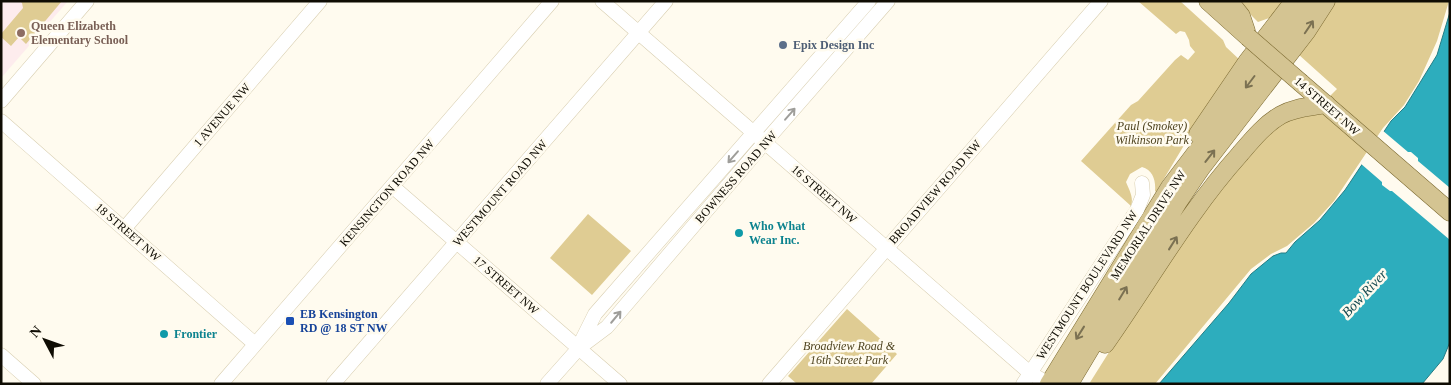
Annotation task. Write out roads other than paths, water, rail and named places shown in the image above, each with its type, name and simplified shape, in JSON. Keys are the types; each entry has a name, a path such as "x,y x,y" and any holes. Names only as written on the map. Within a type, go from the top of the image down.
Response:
{"main road":[{"name":"14 STREET NW","path":"1208,1 1448,211"},
{"path":"1230,1 1241,16 1248,36"},
{"path":"1170,187 1202,126 1294,1"},
{"name":"MEMORIAL DRIVE NW","path":"1049,384 1170,187 1310,1"},
{"name":"MEMORIAL DRIVE NW","path":"1070,382 1196,175 1306,32 1326,1"},
{"path":"1070,382 1087,369 1137,299 1188,218 1226,169 1246,147 1260,132 1282,114 1292,110 1326,104"}],"street":[{"path":"1,101 87,1"},
{"name":"1 AVENUE NW","path":"124,228 320,1"},
{"name":"KENSINGTON ROAD NW","path":"221,384 552,1"},
{"name":"16 STREET NW","path":"602,1 886,248 1026,378 1049,384"},
{"name":"WESTMOUNT ROAD NW","path":"333,384 666,1"},
{"name":"BOWNESS ROAD NW","path":"579,348 595,314 869,1"},
{"name":"BOWNESS ROAD NW","path":"547,384 579,348 607,328 888,1"},
{"name":"BROADVIEW ROAD NW","path":"769,384 1101,1"},
{"name":"18 STREET NW","path":"1,121 255,344"},
{"name":"WESTMOUNT BOULEVARD NW","path":"1026,378 1137,210 1143,195 1142,183"},
{"name":"17 STREET NW","path":"392,186 620,384"},
{"path":"1,355 34,384"}],"water":[{"name":"Bow River","path":"1450,12 1450,342 1443,359 1422,384 1159,384 1229,303 1251,274 1273,256 1286,253 1295,242 1320,220 1345,190 1391,121 1405,107 1437,55"}],"place":[{"name":"Queen Elizabeth Elementary School","path":"21,33"},
{"name":"Epix Design Inc","path":"783,45"},
{"name":"Who What Wear Inc.","path":"739,233"},
{"name":"EB Kensington RD @ 18 ST NW","path":"290,321"},
{"name":"Frontier","path":"164,334"}],"park label":[{"name":"Paul (Smokey) Wilkinson Park","path":"1152,133"},
{"name":"Broadview Road & 16th Street Park","path":"849,353"}]}
